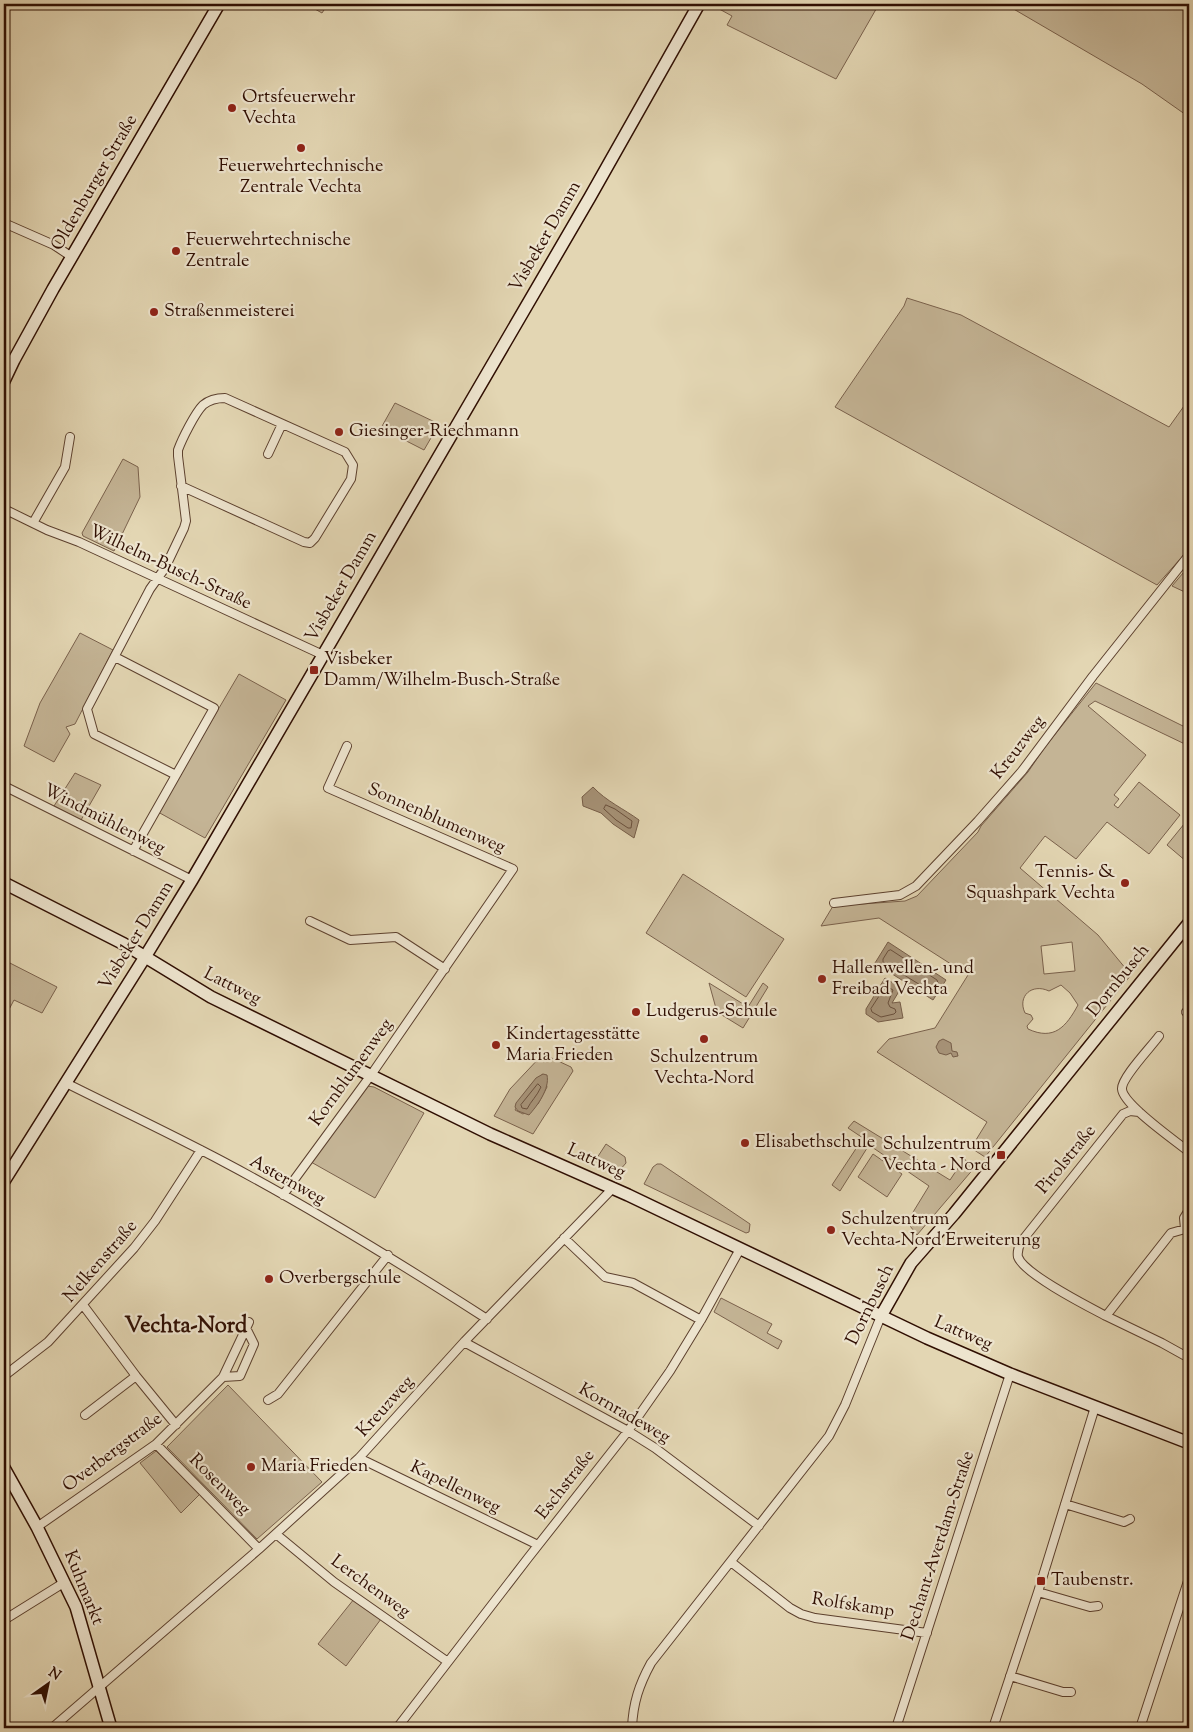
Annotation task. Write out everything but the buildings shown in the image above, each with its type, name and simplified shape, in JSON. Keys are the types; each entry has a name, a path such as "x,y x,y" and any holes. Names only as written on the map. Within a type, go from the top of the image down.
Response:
{"street":[{"name":"Oldenburger Straße","path":"4,381 24,340 219,4"},
{"name":"Visbeker Damm","path":"4,1181 192,880 590,197 699,4"},
{"path":"4,223 54,245 72,257"},
{"path":"176,775 94,734 87,709 150,589 165,568 184,528 186,521 181,486 178,450 203,405 218,398 225,398 345,452 354,465 350,478 315,538 310,542 304,542 181,486"},
{"path":"268,454 282,424"},
{"path":"33,523 65,467 70,437"},
{"name":"Wilhelm-Busch-Straße","path":"4,509 323,655"},
{"name":"Kreuzweg","path":"834,902 900,895 916,886 978,821 1022,771 1093,676 1189,555"},
{"path":"115,657 214,708 133,851"},
{"name":"Sonnenblumenweg","path":"347,746 328,788 513,869 484,912"},
{"name":"Windmühlenweg","path":"4,786 192,880"},
{"name":"Lattweg","path":"4,883 103,933 211,997 498,1138 613,1188 927,1338 1010,1374 1189,1443"},
{"name":"Kornblumenweg","path":"283,1195 371,1075 484,912"},
{"path":"310,922 350,940 396,937 445,969"},
{"name":"Dornbusch","path":"632,1728 636,1694 651,1663 828,1436 845,1405 881,1316 911,1264 954,1214 1189,923"},
{"path":"1159,1036 1125,1080 1122,1089 1126,1098 1139,1112 1189,1152"},
{"name":"Asternweg","path":"66,1083 201,1150 283,1195 388,1256 487,1319"},
{"name":"Pirolstraße","path":"1106,1316 1072,1299 1025,1266 1018,1257 1018,1249 1021,1242 1123,1114 1130,1111 1139,1112"},
{"name":"Nelkenstraße","path":"4,1376 48,1342 83,1306 155,1222 201,1150"},
{"name":"Kreuzweg","path":"52,1728 259,1549 359,1458 464,1342 613,1188"},
{"path":"1189,1210 1184,1218 1187,1231 1171,1233 1106,1316 1162,1342 1189,1358"},
{"path":"564,1238 605,1277 633,1283 701,1320"},
{"name":"Eschstraße","path":"398,1728 538,1545 628,1432 670,1371 701,1320 740,1249"},
{"path":"268,1400 278,1394 388,1256"},
{"path":"83,1306 136,1376 176,1424"},
{"name":"Overbergstraße","path":"37,1527 156,1444 223,1377 248,1325 254,1344 240,1376 223,1377"},
{"name":"Kornradeweg","path":"464,1342 628,1432 682,1467 759,1526"},
{"name":"Dechant-Averdam-Straße","path":"896,1728 1010,1374"},
{"path":"85,1415 136,1376"},
{"path":"993,1728 1038,1592 1095,1407"},
{"name":"Rosenweg","path":"156,1444 259,1549"},
{"name":"Kapellenweg","path":"359,1458 538,1545"},
{"name":"Kuhmarkt","path":"4,1468 37,1527 76,1607 111,1728"},
{"path":"1065,1504 1124,1522 1130,1519"},
{"name":"Lerchenweg","path":"276,1534 334,1582 448,1662"},
{"name":"Rolfskamp","path":"731,1562 790,1608 801,1614 815,1618 926,1633"},
{"path":"1140,1728 1189,1578"},
{"path":"4,1620 65,1582"},
{"path":"1038,1592 1090,1607 1098,1606"},
{"path":"1010,1676 1063,1692 1071,1692"}],"shaded area":[{"path":"306,4 328,4 322,13"},
{"path":"713,4 879,4 836,79 727,25 732,16"},
{"path":"1005,4 1189,4 1189,117 1142,84"},
{"path":"907,298 961,315 1169,427 1189,399 1189,549 1157,585 835,407 904,306"},
{"path":"395,403 439,424 424,450 381,428"},
{"path":"123,459 138,467 140,497 114,551 83,536 82,533"},
{"path":"1189,566 1189,594 1172,586"},
{"path":"80,633 113,650 75,724 66,727 70,734 54,762 24,746 40,703"},
{"path":"239,674 286,700 205,838 158,812"},
{"path":"1096,683 1189,729 1189,746 1095,701 1088,706 1146,755 1114,795 1119,799 1114,805 1118,808 1139,782 1180,815 1149,854 1107,822 1076,859 1045,836 1020,868 1098,935 1131,975 985,1157 971,1148 987,1122 877,1052 889,1039 935,1028 968,975 879,918 821,926 833,906 905,901 917,896 978,832 981,826 1028,772 1045,747","holes":["1072,942 1075,971 1044,974 1041,946","1061,985 1070,993 1078,1005 1069,1020 1058,1030 1052,1032 1045,1033 1028,1029 1027,1026 1033,1019 1031,1015 1025,1013 1023,1007 1025,996 1032,990 1043,989 1049,991"]},
{"path":"75,773 101,785 81,820 54,806"},
{"path":"1189,818 1189,869 1186,866 1187,862 1167,845"},
{"path":"683,874 784,939 746,997 646,933"},
{"path":"4,960 57,987 42,1013 14,1000 4,1019"},
{"path":"709,983 748,1007 763,983 768,987 743,1028 717,1012"},
{"path":"543,1054 571,1067 573,1071 533,1134 494,1116 510,1089","holes":["543,1074 547,1087 538,1104 523,1114 515,1110 530,1086"]},
{"path":"367,1086 374,1087 424,1113 375,1198 311,1162"},
{"path":"854,1121 950,1180 964,1159 975,1167 917,1235 907,1222 929,1186 869,1145 840,1191 832,1185 863,1138 848,1128"},
{"path":"606,1144 625,1157 626,1163 619,1171 595,1161"},
{"path":"873,1154 902,1174 887,1197 858,1177"},
{"path":"661,1164 750,1224 749,1232 746,1233 644,1184 653,1167"},
{"path":"721,1298 772,1324 767,1333 782,1341 778,1349 714,1312"},
{"path":"228,1385 322,1482 257,1539 167,1447"},
{"path":"156,1451 200,1494 181,1513 140,1463"},
{"path":"354,1599 381,1619 346,1666 318,1644"}],"water":[{"path":"593,787 609,801 639,820 634,838 613,824 601,813 583,806 582,797"},
{"path":"888,942 946,980 933,1000 875,963"},
{"path":"885,978 901,988 892,1003 900,1002 903,1018 878,1022 866,1014 866,1009"},
{"path":"943,1039 951,1043 952,1051 957,1052 958,1056 953,1057 951,1053 946,1055 939,1053 936,1047 939,1041"},
{"path":"543,1074 547,1075 547,1086 539,1102 529,1115 518,1111 515,1107 516,1103 536,1078"}],"place":[{"name":"Ortsfeuerwehr Vechta","path":"232,108"},
{"name":"Feuerwehrtechnische Zentrale Vechta","path":"301,148"},
{"name":"Feuerwehrtechnische Zentrale","path":"176,251"},
{"name":"Straßenmeisterei","path":"154,312"},
{"name":"Giesinger-Riechmann","path":"339,432"},
{"name":"Visbeker Damm/Wilhelm-Busch-Straße","path":"314,670"},
{"name":"Tennis- & Squashpark Vechta","path":"1125,883"},
{"name":"Hallenwellen- und Freibad Vechta","path":"822,979"},
{"name":"Ludgerus-Schule","path":"636,1012"},
{"name":"Schulzentrum Vechta-Nord","path":"704,1039"},
{"name":"Kindertagesstätte Maria Frieden","path":"496,1045"},
{"name":"Elisabethschule","path":"745,1143"},
{"name":"Schulzentrum Vechta - Nord","path":"1001,1155"},
{"name":"Schulzentrum Vechta-Nord Erweiterung","path":"831,1230"},
{"name":"Overbergschule","path":"269,1279"},
{"name":"Maria Frieden","path":"251,1467"},
{"name":"Taubenstr.","path":"1041,1581"}],"district":[{"name":"Vechta-Nord","path":"186,1327"}]}
